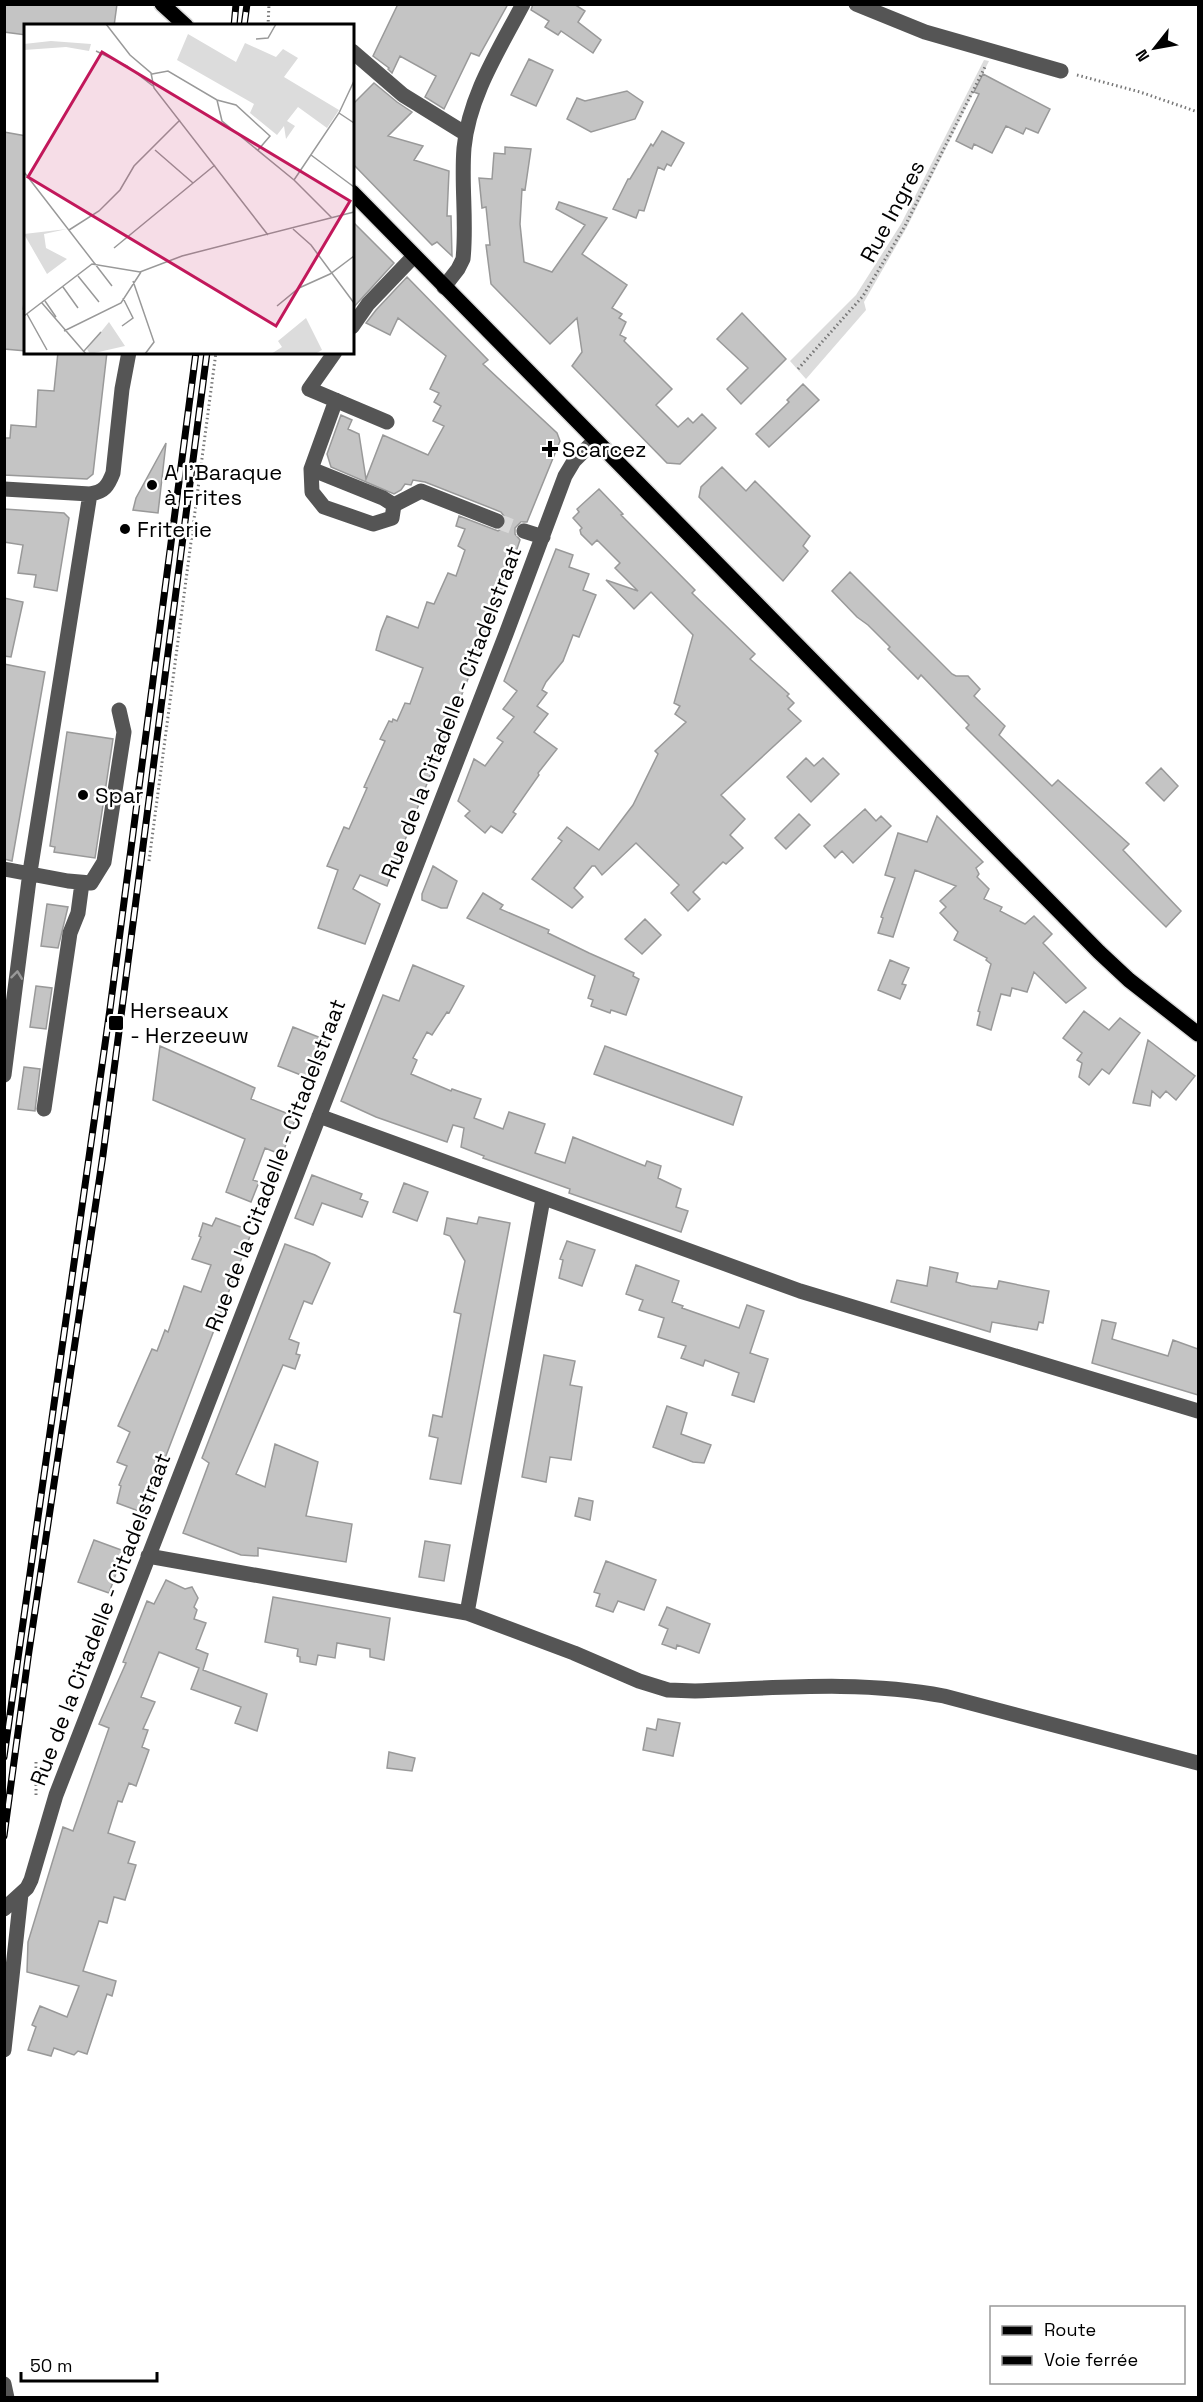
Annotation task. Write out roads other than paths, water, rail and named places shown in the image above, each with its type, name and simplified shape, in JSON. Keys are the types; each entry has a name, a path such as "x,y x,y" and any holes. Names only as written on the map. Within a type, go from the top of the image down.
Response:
{"main road":[{"path":"162,4 184,24"},
{"path":"354,194 1113,965 1198,1034"}],"street":[{"path":"444,287 463,259 463,163 466,134 480,87 523,4"},
{"path":"856,4 925,32 1061,71"},
{"path":"354,53 403,95 466,134"},
{"path":"354,324 368,304 414,256"},
{"path":"4,489 90,494 102,492 109,485 113,473 122,389 129,354"},
{"path":"334,354 309,389 387,422"},
{"path":"336,400 310,468 312,492 324,507 373,525 392,518 394,505"},
{"name":"Rue de la Citadelle - Citadelstraat","path":"4,1909 21,1894 31,1880 56,1795 569,468 595,440"},
{"path":"310,468 383,498 394,505"},
{"path":"394,505 421,491 497,521"},
{"path":"4,1075 30,872 90,494"},
{"path":"524,531 543,537"},
{"path":"4,869 91,884 104,862 124,732 119,710"},
{"path":"44,1109 70,933 78,913 82,883"},
{"path":"319,1116 543,1199 833,1302 1198,1411"},
{"path":"467,1613 543,1199"},
{"path":"148,1557 467,1613 564,1649 639,1681 668,1690 865,1686 901,1688 944,1696 1198,1763"},
{"path":"4,2050 21,1894"},
{"path":"4,2384 7,2397"}],"tunnel":[{"path":"497,521 524,531"}],"railway":[{"path":"234,24 236,4"},
{"path":"244,24 247,4"},
{"path":"4,1757 110,1009 196,354"},
{"path":"4,1836 28,1658 103,1155 207,354"}],"place":[{"name":"Scarcez","path":"550,449"},
{"name":"A l'Baraque à Frites","path":"152,485"},
{"name":"Friterie","path":"125,529"},
{"name":"Spar","path":"83,795"},
{"name":"Herseaux - Herzeeuw","path":"116,1023"}]}
